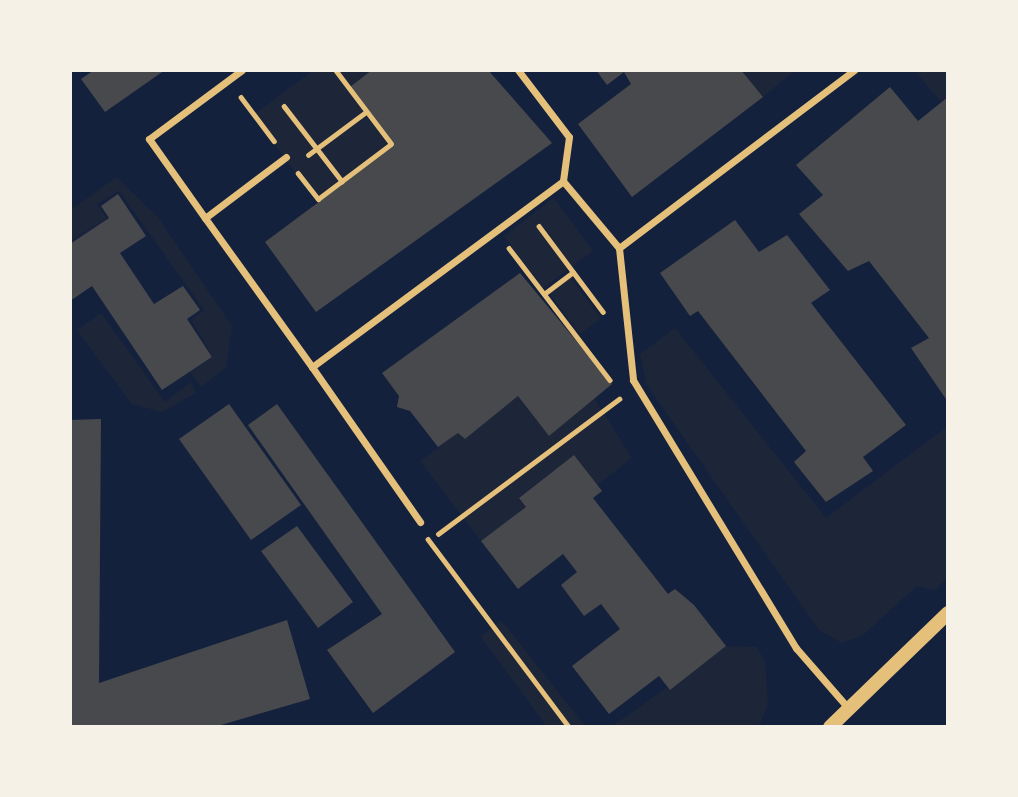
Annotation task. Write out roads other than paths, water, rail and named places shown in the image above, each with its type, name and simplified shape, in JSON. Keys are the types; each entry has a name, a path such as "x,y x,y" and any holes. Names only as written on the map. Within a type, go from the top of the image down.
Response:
{"main road":[{"path":"830,727 948,613"}],"street":[{"path":"242,70 149,139 420,522"},
{"path":"312,367 563,181 569,137 519,70"},
{"path":"619,248 854,70"},
{"path":"205,218 286,157"},
{"path":"563,181 619,248 637,386 796,648 849,709"}]}
